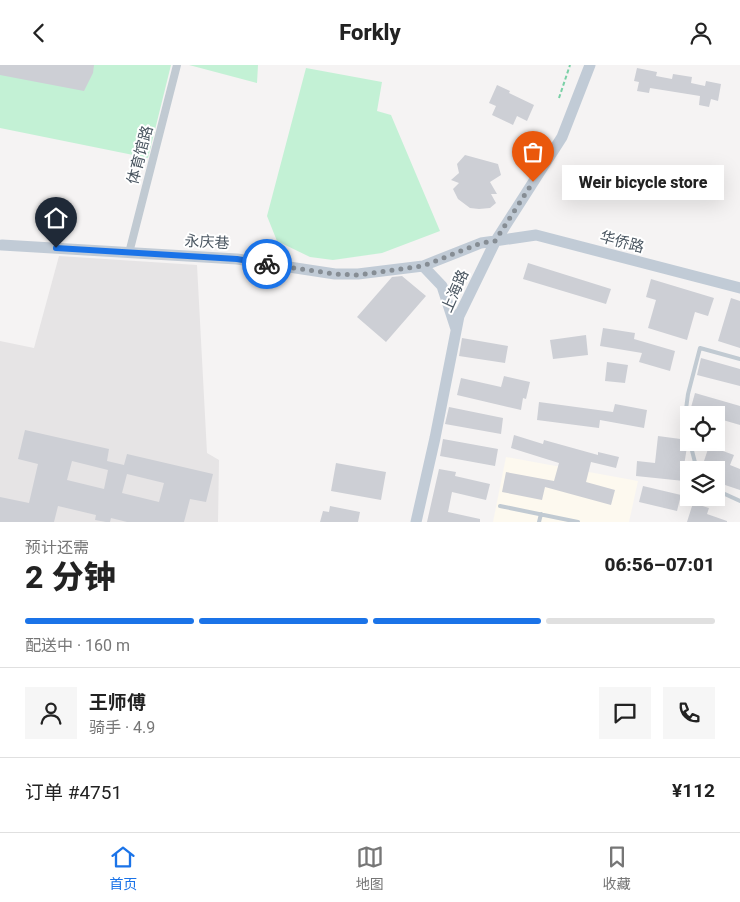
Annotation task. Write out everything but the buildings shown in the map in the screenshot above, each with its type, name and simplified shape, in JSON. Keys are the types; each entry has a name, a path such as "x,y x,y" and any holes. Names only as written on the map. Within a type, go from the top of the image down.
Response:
{"main road":[{"name":"上海路","path":"416,522 459,316 495,241 562,137 590,65"},
{"name":"华侨路","path":"495,241 536,235 740,288"},
{"name":"永庆巷","path":"1,245 237,259 335,274 358,275 423,266 481,243 495,241"},
{"path":"423,266 442,286 456,329"}],"street":[{"name":"体育馆路","path":"129,253 178,65"}],"lane":[{"path":"686,406 700,348 740,359"},
{"path":"725,494 740,501"},
{"path":"500,506 578,522"},
{"path":"539,522 541,514"}],"path":[{"path":"559,98 570,65"}],"shaded area":[{"path":"59,256 197,265 207,453 219,460 218,522 0,522 0,341 34,348"},
{"path":"506,457 638,481 629,522 493,522"}],"green space":[{"path":"0,65 171,65 148,158 0,128"},
{"path":"189,65 258,65 257,83"},
{"path":"306,68 382,82 377,111 391,115 440,231 382,253 333,260 310,257 277,241 267,216"}],"way so far":[{"path":"267,264 335,274 358,275 423,266 481,243 495,241 533,182"}],"place":[{"name":"Weir bicycle store","path":"533,182"}],"route":[{"path":"56,248 237,259 267,264"}]}
